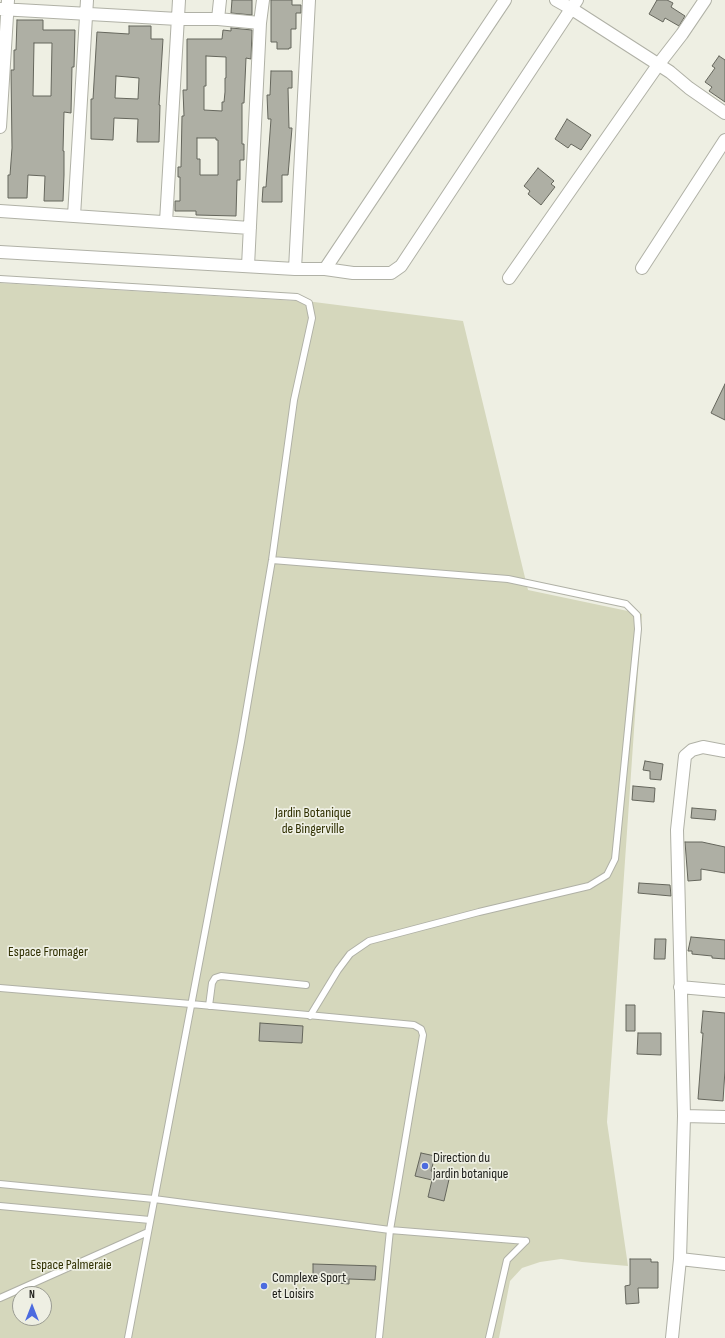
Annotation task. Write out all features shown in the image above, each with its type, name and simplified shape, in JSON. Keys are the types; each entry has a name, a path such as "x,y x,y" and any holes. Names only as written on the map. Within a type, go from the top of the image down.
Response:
{"street":[{"path":"74,216 87,0"},
{"path":"166,222 179,0"},
{"path":"218,19 220,0"},
{"path":"248,266 260,23 263,0"},
{"path":"295,269 309,0"},
{"path":"325,269 505,0"},
{"path":"556,0 574,4 725,113"},
{"path":"509,278 705,0"},
{"path":"0,252 295,269 325,269 353,273 391,273 401,266 574,4"},
{"path":"0,127 5,6 85,14 178,19 218,19 260,23"},
{"path":"642,268 725,140"},
{"path":"0,211 250,228"},
{"path":"672,1338 680,1259 684,1116 677,830 685,756 692,750 702,747 725,751"},
{"path":"680,987 725,992"},
{"path":"684,1116 725,1117"},
{"path":"680,1259 725,1264"}],"lane":[{"path":"0,279 297,297 309,303 312,318 294,400 272,560 241,742 128,1338"},
{"path":"272,560 508,579 626,604 637,614 638,629 615,859 607,875 590,886 472,913 369,941 350,954 338,970 310,1016"},
{"path":"209,1006 212,984 215,978 221,976 306,985"},
{"path":"0,988 414,1025 420,1028 422,1035 390,1230 379,1338"},
{"path":"0,1184 154,1199 390,1230 526,1241 507,1260 489,1338"},
{"path":"0,1206 150,1220"},
{"path":"0,1298 148,1232"}],"green space":[{"name":"Jardin Botanique de Bingerville","path":"0,283 314,302 463,321 528,590 642,614 607,1122 628,1266 561,1259 540,1262 522,1268 510,1281 499,1338 0,1338"}],"building":[{"path":"232,0 252,0 252,15 231,13"},
{"path":"271,0 292,0 292,5 301,5 301,13 296,13 296,29 291,29 291,48 289,49 277,49 277,42 271,42"},
{"path":"657,0 667,0 673,3 671,7 685,16 679,26 665,18 663,22 649,14"},
{"path":"17,20 43,20 43,30 75,30 74,67 72,67 71,113 64,112 63,201 44,201 45,176 28,175 27,198 8,198 8,175 10,175 12,148 11,70 14,70 14,50 16,50","holes":["34,43 52,43 51,96 33,96"]},
{"path":"129,26 151,26 151,39 163,39 159,105 159,142 137,142 138,119 114,118 113,140 91,139 91,99 93,99 97,32 129,34","holes":["116,76 139,78 138,99 115,98"]},
{"path":"231,28 252,30 251,59 246,58 244,103 242,103 242,144 244,144 244,160 240,160 240,180 237,180 236,216 196,215 196,211 175,211 175,201 180,201 180,177 178,177 178,167 181,167 182,116 184,116 183,90 187,90 187,39 222,39 223,30 231,31","holes":["206,56 226,57 225,92 224,102 222,102 222,111 204,110","197,138 216,138 216,140 218,140 218,175 200,175 200,159 197,159"]},
{"path":"719,56 725,60 725,102 709,91 712,87 705,82 715,68 712,66"},
{"path":"271,71 292,71 292,88 288,88 289,128 292,128 288,175 282,175 282,202 262,202 263,187 266,187 271,119 268,119 267,95 270,95"},
{"path":"567,119 591,135 581,150 571,144 568,148 555,139"},
{"path":"538,168 554,181 551,184 555,187 541,205 528,194 530,191 524,186"},
{"path":"725,384 725,420 711,413"},
{"path":"645,761 663,764 661,780 650,779 650,771 643,770"},
{"path":"633,786 655,788 654,802 632,800"},
{"path":"692,808 716,810 715,820 691,818"},
{"path":"685,842 702,842 725,847 725,873 701,869 701,880 688,881"},
{"path":"639,883 670,885 671,896 638,893"},
{"path":"691,937 725,940 725,959 692,954 692,951 688,951"},
{"path":"655,939 666,939 665,959 654,959"},
{"path":"626,1005 635,1005 635,1031 626,1031"},
{"path":"703,1011 725,1013 725,1070 723,1101 698,1099 703,1033 701,1033"},
{"path":"260,1023 303,1026 302,1043 259,1041"},
{"path":"638,1033 661,1033 661,1055 637,1054"},
{"path":"421,1153 435,1156 431,1171 450,1175 444,1201 428,1197 432,1180 415,1176"},
{"path":"630,1259 651,1259 651,1262 658,1262 658,1288 638,1288 639,1303 626,1304 625,1286 630,1285"},
{"path":"313,1264 376,1266 375,1280 349,1279 349,1284 337,1283 338,1278 313,1277"}],"place":[{"name":"Direction du jardin botanique","path":"425,1166"},
{"name":"Complexe Sport et Loisirs","path":"264,1286"}],"park label":[{"name":"Espace Fromager","path":"48,952"},
{"name":"Espace Palmeraie","path":"71,1265"}]}
